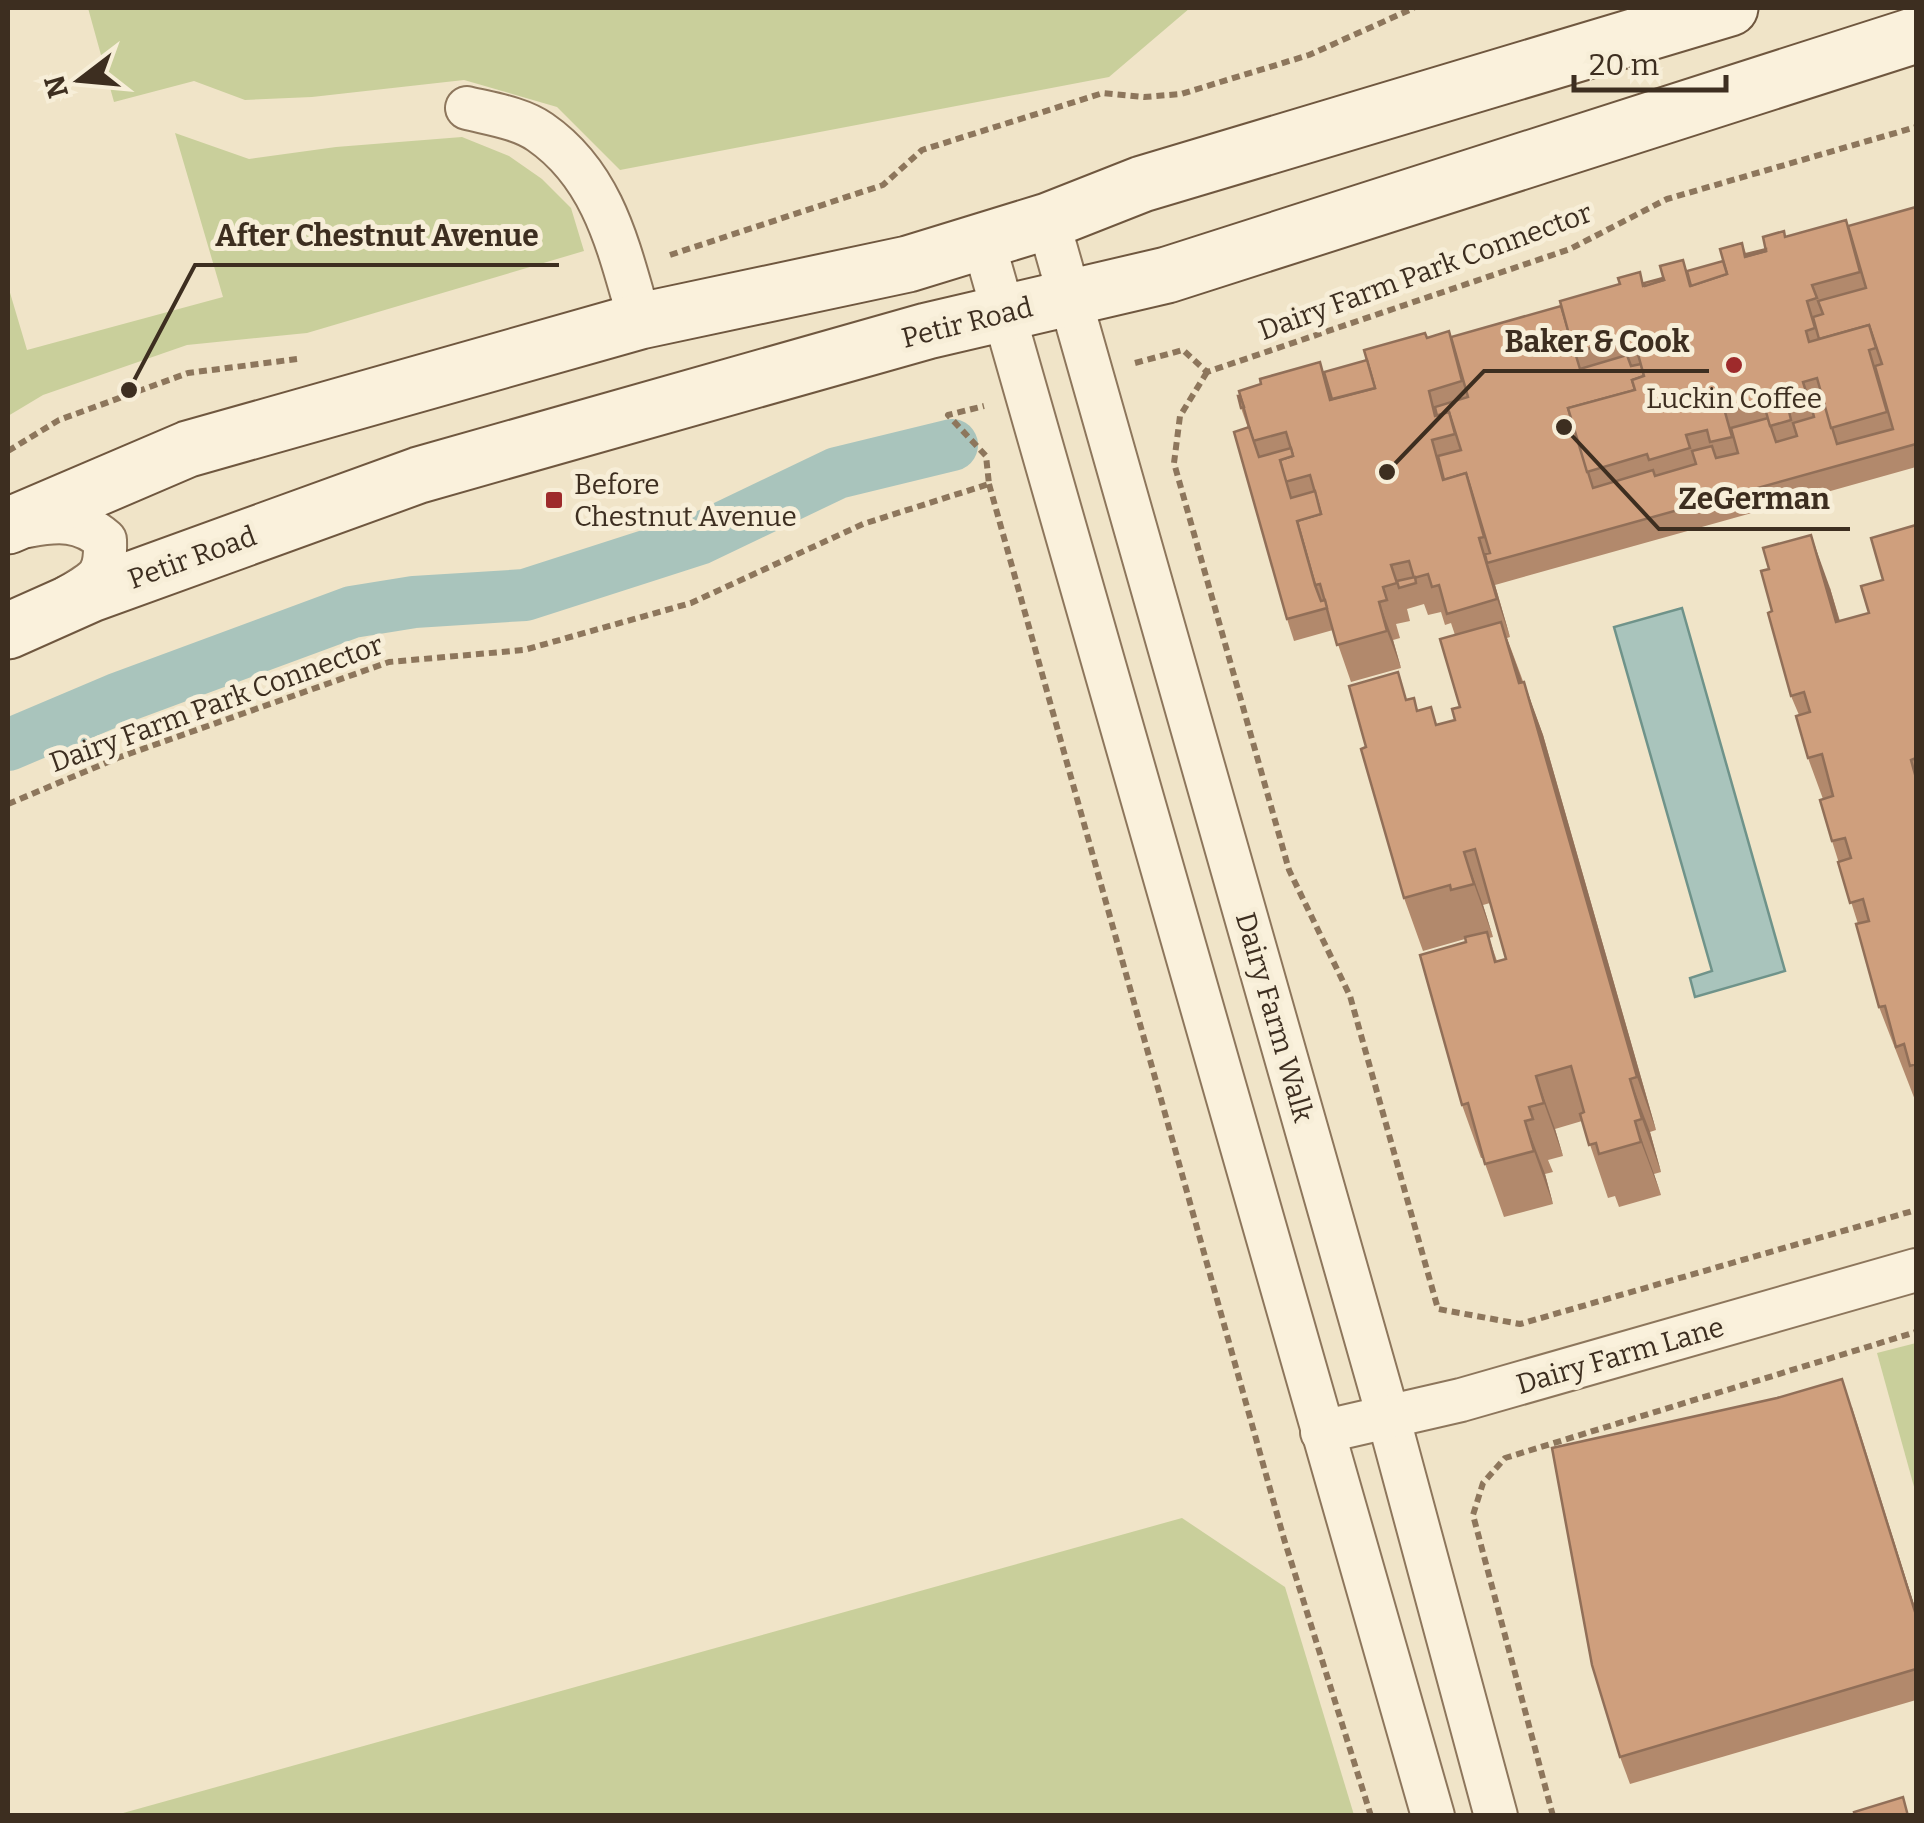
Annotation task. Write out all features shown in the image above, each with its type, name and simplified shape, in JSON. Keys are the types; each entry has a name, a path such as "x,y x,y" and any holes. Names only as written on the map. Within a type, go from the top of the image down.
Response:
{"main road":[{"name":"Petir Road","path":"8,528 188,449 640,320 908,264 1048,221 1142,184 1730,8"},
{"name":"Petir Road","path":"15,628 91,594 419,474 926,331 1167,275 1916,35"}],"street":[{"path":"467,108 539,130 566,154 598,196 611,221 640,320"},
{"name":"Dairy Farm Walk","path":"1048,221 1388,1416 1496,1816"},
{"path":"983,240 1433,1816"},
{"name":"Petir Road","path":"8,528 58,520 89,526 105,540 106,565 92,583 15,628"},
{"name":"Dairy Farm Lane","path":"1322,1432 1462,1400 1916,1270"}],"path":[{"path":"625,269 883,185 922,150 1103,92 1144,97 1182,94 1310,56 1414,8"},
{"name":"Dairy Farm Park Connector","path":"1207,372 1570,249 1667,199 1916,127"},
{"path":"1183,350 1207,372 1180,416 1174,463 1289,870 1350,996 1438,1309 1520,1324 1916,1210"},
{"path":"8,452 59,420 188,373 309,357"},
{"path":"948,415 986,456 989,484 1268,1485 1371,1816"},
{"name":"Dairy Farm Park Connector","path":"8,804 120,757 389,662 524,650 691,603 863,524 989,484"},
{"path":"1553,1816 1473,1515 1483,1483 1505,1458 1916,1332"}],"green space":[{"path":"88,8 1190,8 1109,77 620,170 557,107 464,80 312,97 245,100 194,81 114,102"},
{"path":"175,133 249,159 462,137 509,156 542,179 571,208 584,251 307,333 187,345 43,395 8,416 8,286 27,350 223,297"},
{"path":"1916,1343 1916,1494 1877,1353"},
{"path":"1182,1518 1285,1587 1354,1815 116,1815"}],"water":[{"path":"1682,608 1785,971 1695,997 1690,978 1712,971 1614,627"}],"building":[{"path":"1916,207 1916,444 1487,563 1485,554 1490,553 1466,473 1444,480 1438,456 1461,450 1449,412 1437,416 1435,407 1468,397 1451,337 1561,306 1580,369 1627,355 1631,366 1641,364 1644,376 1632,380 1635,390 1568,408 1593,488 1653,470 1655,476 1696,464 1692,451 1712,446 1716,458 1738,453 1731,428 1768,418 1776,442 1797,436 1793,423 1814,417 1809,398 1822,394 1837,444 1893,429 1875,366 1882,364 1869,325 1819,339 1813,317 1823,314 1818,301 1866,288 1848,226"},
{"path":"1846,220 1860,272 1812,285 1817,298 1807,301 1815,328 1806,331 1809,342 1869,325 1876,348 1869,350 1887,412 1831,428 1817,378 1803,382 1809,401 1788,407 1791,420 1770,426 1763,401 1725,412 1732,437 1710,442 1707,430 1686,435 1690,448 1649,460 1647,454 1587,472 1568,408 1635,390 1632,380 1644,376 1636,347 1625,350 1622,339 1574,353 1560,301 1620,284 1618,278 1640,272 1643,286 1664,280 1660,266 1683,260 1690,286 1727,274 1720,249 1742,243 1745,257 1766,251 1763,237 1784,231 1785,237"},
{"path":"1723,261 1727,274 1691,286 1687,271"},
{"path":"1449,331 1462,381 1429,391 1435,416 1449,412 1455,434 1432,440 1443,480 1466,473 1497,599 1447,614 1439,585 1432,587 1428,574 1414,578 1409,561 1391,565 1397,583 1383,587 1387,600 1379,602 1387,631 1337,645 1297,521 1321,514 1310,475 1285,482 1280,460 1293,456 1286,432 1253,441 1239,391 1261,384 1260,379 1320,362 1330,400 1375,388 1364,350 1425,333 1427,338"},
{"path":"1367,360 1375,388 1332,399 1324,372"},
{"path":"1249,427 1259,457 1291,448 1293,456 1280,460 1291,498 1315,491 1321,514 1297,521 1315,585 1327,608 1287,619 1234,432"},
{"path":"1916,525 1916,758 1911,760 1916,778 1916,1064 1910,1066 1904,1044 1896,1047 1885,1006 1879,1007 1856,924 1869,921 1863,899 1850,903 1838,862 1851,858 1845,838 1832,841 1820,800 1833,796 1822,754 1808,758 1796,716 1810,712 1804,692 1791,696 1761,571 1769,569 1763,548 1811,535 1836,622 1869,613 1861,586 1883,580 1871,538"},
{"path":"1415,577 1416,583 1399,588 1397,581"},
{"path":"1501,622 1519,683 1524,682 1637,1077 1630,1079 1642,1119 1635,1121 1641,1142 1599,1154 1596,1143 1589,1145 1571,1066 1536,1076 1544,1103 1529,1107 1533,1119 1525,1121 1534,1151 1485,1164 1468,1103 1462,1105 1420,955 1487,932 1495,962 1506,959 1475,849 1464,852 1474,884 1451,890 1450,885 1404,898 1361,749 1366,747 1349,686 1398,672 1406,700 1414,698 1417,711 1431,707 1436,725 1455,720 1452,709 1460,707 1440,639"},
{"path":"1842,1379 1916,1615 1916,1669 1620,1757 1592,1665 1552,1448 1777,1398"},
{"path":"1903,1797 1908,1816 1855,1816 1854,1812"}],"waterway":[{"path":"8,745 117,699 352,612 414,602 525,595 699,539 837,473 952,445"}],"place":[{"name":"Luckin Coffee","path":"1734,365"},
{"name":"After Chestnut Avenue","path":"129,390"},
{"name":"ZeGerman","path":"1564,427"},
{"name":"Baker & Cook","path":"1387,472"},
{"name":"Before Chestnut Avenue","path":"554,500"}]}
